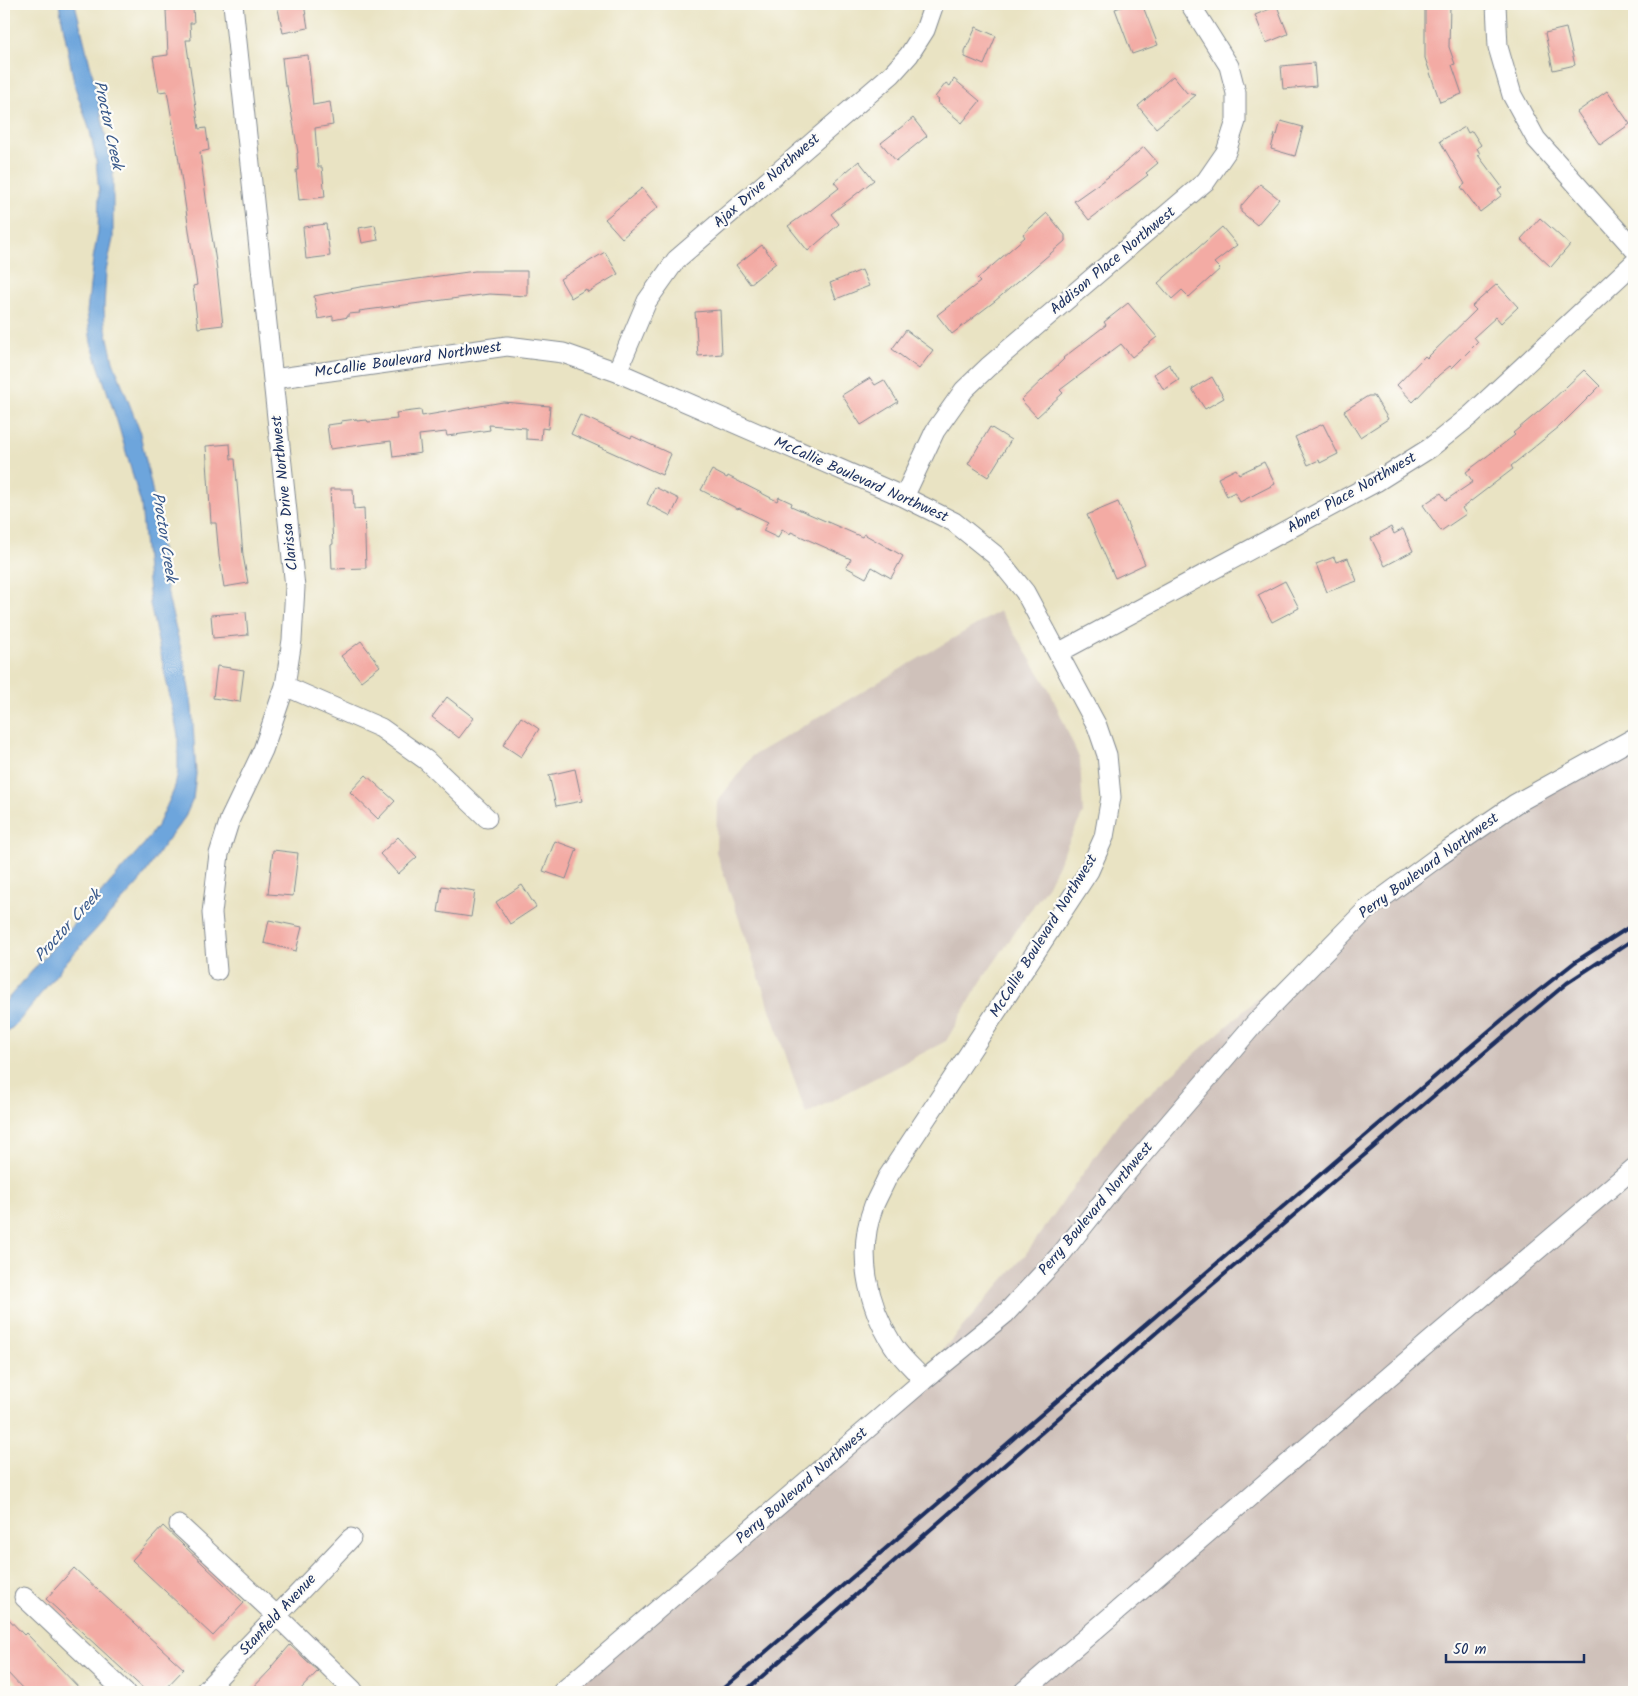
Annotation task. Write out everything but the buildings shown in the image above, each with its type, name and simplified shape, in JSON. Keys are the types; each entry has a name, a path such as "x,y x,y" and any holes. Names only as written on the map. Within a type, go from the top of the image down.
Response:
{"street":[{"name":"Clarissa Drive Northwest","path":"217,971 212,913 219,854 230,819 263,750 285,686 292,640 294,587 274,379 233,4"},
{"name":"Ajax Drive Northwest","path":"616,372 647,302 676,260 892,74 909,55 925,30 934,4"},
{"name":"Addison Place Northwest","path":"904,497 935,431 964,390 996,360 1206,181 1226,152 1236,121 1236,93 1229,66 1190,4"},
{"path":"1496,4 1498,47 1512,95 1536,139 1634,249"},
{"name":"Abner Place Northwest","path":"1058,653 1376,482 1430,448 1470,414 1634,263"},
{"name":"McCallie Boulevard Northwest","path":"274,379 507,346 563,352 616,372 904,497 954,522 995,555 1025,592 1097,726 1107,755 1112,796 1104,838 1089,871 887,1178 874,1206 867,1231 866,1273 874,1309 894,1346 924,1380"},
{"path":"285,686 381,728 426,760 487,818"},
{"name":"Perry Boulevard Northwest","path":"562,1692 924,1380 1005,1314 1062,1252 1112,1190 1256,1022 1366,910 1515,804 1634,738"},
{"path":"1023,1692 1428,1342 1634,1168"},
{"path":"179,1525 277,1616 353,1690 351,1692"},
{"name":"Stanfield Avenue","path":"204,1692 351,1538"},
{"path":"24,1598 124,1692"}],"shaded area":[{"path":"1000,611 1049,689 1080,760 1083,813 1048,885 982,980 946,1041 806,1114 716,852 717,802 752,756"},
{"path":"1634,740 1634,1692 557,1692 901,1398 1025,1255 1124,1116 1262,995 1419,873"}],"water":[{"path":"59,4 75,4 96,89 113,173 113,239 106,271 105,324 113,361 139,429 152,489 169,601 185,665 192,707 196,774 193,799 185,817 141,880 67,961 19,1021 4,1036 4,1003 145,843 159,823 174,790 178,772 178,735 150,604 141,504 118,424 91,343 87,312 98,232 99,193 96,160 90,131 75,87"}],"railway":[{"path":"719,1692 1503,1019 1575,962 1634,924"},
{"path":"744,1692 1172,1319 1518,1024 1567,983 1634,939"}],"water label":[{"name":"Proctor Creek","path":"108,125"},
{"name":"Proctor Creek","path":"164,537"},
{"name":"Proctor Creek","path":"68,926"}]}
